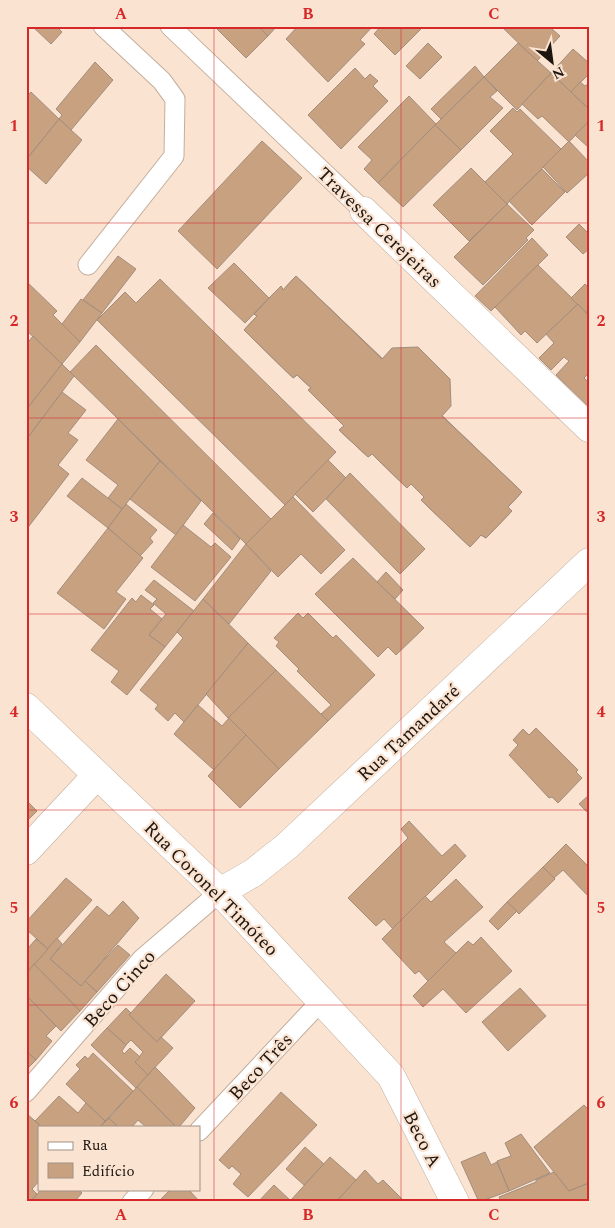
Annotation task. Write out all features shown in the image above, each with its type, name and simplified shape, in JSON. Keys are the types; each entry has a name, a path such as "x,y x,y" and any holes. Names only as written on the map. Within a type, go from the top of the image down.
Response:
{"street":[{"name":"Travessa Cerejeiras","path":"364,211 589,428"},
{"name":"Rua Tamandaré","path":"220,892 253,873 287,846 589,562"},
{"name":"Rua Coronel Timóteo","path":"26,707 96,776 220,892 391,1076"},
{"path":"26,851 96,776"},
{"name":"Beco A","path":"391,1076 455,1202"}],"lane":[{"path":"88,265 174,156 175,99 162,81 103,26"},
{"name":"Travessa Cerejeiras","path":"170,26 364,211"},
{"name":"Beco Cinco","path":"26,1092 142,959 220,892"},
{"name":"Beco Três","path":"200,1130 321,1001"},
{"path":"132,1202 143,1190"}],"building":[{"path":"32,26 56,26 62,32 51,44"},
{"path":"214,26 258,26 268,36 246,58"},
{"path":"258,26 277,26 268,36"},
{"path":"298,26 373,26 360,40 365,44 328,82 286,39"},
{"path":"381,26 424,26 395,55 374,34"},
{"path":"501,26 554,26 552,29 560,36 537,61"},
{"path":"428,43 442,57 420,79 406,66"},
{"path":"518,43 551,73 517,110 484,77"},
{"path":"573,49 589,63 589,74 571,92 551,73"},
{"path":"95,62 113,80 71,130 59,119 62,115 56,109"},
{"path":"475,66 484,77 441,119 431,109"},
{"path":"355,68 365,79 370,74 378,81 373,86 388,101 341,149 308,115"},
{"path":"551,73 589,109 589,121 569,142 542,116 538,119 522,104"},
{"path":"484,77 497,91 490,97 503,108 461,150 435,125"},
{"path":"580,82 585,86 589,83 589,109 571,92"},
{"path":"31,92 59,119 26,160 26,97"},
{"path":"409,96 436,124 378,183 364,169 372,160 358,147"},
{"path":"513,108 517,112 520,109 561,149 507,204 485,182 513,154 490,131"},
{"path":"59,119 82,140 46,184 26,166 26,160"},
{"path":"589,121 589,148 575,135"},
{"path":"435,125 461,150 403,207 378,183"},
{"path":"262,141 302,178 217,269 178,231"},
{"path":"569,141 589,162 589,173 567,193 543,167"},
{"path":"471,168 507,204 469,241 433,205"},
{"path":"542,169 565,192 532,225 509,201"},
{"path":"507,204 534,230 526,238 528,240 483,285 454,257"},
{"path":"579,224 589,234 589,249 583,254 566,237"},
{"path":"532,238 548,255 491,311 475,296"},
{"path":"118,256 136,269 102,313 83,300"},
{"path":"234,263 269,298 245,323 208,288"},
{"path":"538,265 578,304 537,343 525,331 521,335 495,307"},
{"path":"296,276 522,492 508,507 512,511 486,538 481,535 470,547 421,500 424,497 411,484 407,488 372,454 368,457 339,430 344,426 308,390 311,388 297,375 293,378 244,330 257,316 254,314 273,294 281,286 283,290"},
{"path":"296,276 382,359 392,348 418,347 450,379 451,406 442,416 522,492 508,507 512,511 486,538 481,535 470,547 421,500 424,497 411,484 407,488 372,454 368,457 339,430 344,426 308,390 311,388 297,375 293,378 244,330 257,316 254,314 273,294 281,286 283,290"},
{"path":"160,279 336,452 285,505 97,320 125,292 136,303"},
{"path":"26,281 57,311 53,315 80,342 62,364 26,330"},
{"path":"585,284 589,288 587,314 571,298"},
{"path":"81,299 102,313 80,342 62,324"},
{"path":"578,304 589,316 589,373 584,378 589,383 589,407 556,375 569,361 564,357 551,370 539,358 554,343 546,334"},
{"path":"33,336 62,364 26,410 26,345"},
{"path":"96,345 271,519 246,544 70,372"},
{"path":"62,364 74,376 26,440 26,410"},
{"path":"62,392 86,410 68,433 78,440 58,465 69,474 26,530 26,440"},
{"path":"118,419 160,461 122,509 108,498 118,485 86,460"},
{"path":"328,460 346,478 313,512 295,494"},
{"path":"160,461 201,501 176,535 130,499"},
{"path":"350,473 425,549 400,574 326,499"},
{"path":"82,478 122,509 108,528 67,496"},
{"path":"293,497 345,550 321,574 301,554 278,577 246,544"},
{"path":"126,504 157,530 150,538 153,542 140,556 108,528"},
{"path":"213,513 240,539 232,550 204,524"},
{"path":"183,525 211,547 215,543 231,557 195,601 151,567"},
{"path":"108,528 143,558 116,592 126,599 104,629 57,593"},
{"path":"246,544 271,571 229,624 203,599"},
{"path":"353,558 424,628 396,655 388,647 378,657 315,594"},
{"path":"386,572 403,590 395,599 377,582"},
{"path":"154,580 194,611 165,647 149,635 166,614 153,603 157,599 145,590"},
{"path":"141,595 154,605 150,609 162,619 149,635 165,647 127,695 111,682 119,671 91,650 132,598 136,602"},
{"path":"203,599 248,643 184,722 175,713 168,721 155,709 158,705 140,690 183,638 177,632"},
{"path":"298,613 303,618 308,613 333,638 336,635 375,675 328,721 321,714 331,705 297,671 299,669 276,646 279,642 274,638"},
{"path":"248,643 276,670 228,718 206,694"},
{"path":"276,670 328,721 279,769 228,718"},
{"path":"198,705 222,726 229,718 246,735 214,770 174,734"},
{"path":"536,728 578,770 576,772 582,778 558,803 552,797 549,798 509,755 518,745 513,740 523,729 529,735"},
{"path":"246,735 279,769 240,808 208,776"},
{"path":"589,795 589,814 579,804"},
{"path":"26,800 37,811 26,822"},
{"path":"409,821 442,856 455,844 466,856 393,929 384,919 376,926 348,898 408,838 401,829"},
{"path":"566,844 589,867 589,897 563,870 554,878 543,867"},
{"path":"543,867 555,879 519,914 507,902"},
{"path":"66,878 92,900 48,949 26,929 26,922"},
{"path":"456,879 483,907 444,942 456,953 428,981 419,971 415,974 382,939 425,896 431,902"},
{"path":"123,901 139,918 81,986 50,959 97,906 109,916"},
{"path":"507,902 517,911 498,930 489,921"},
{"path":"481,937 512,971 466,1013 443,989 423,1007 413,996 468,941 473,945"},
{"path":"57,938 62,944 50,959 81,986 85,981 97,992 80,1011 34,964"},
{"path":"36,939 48,949 26,974 26,945 29,947"},
{"path":"118,945 130,955 97,992 85,981"},
{"path":"34,964 80,1011 61,1031 26,995 26,974"},
{"path":"166,974 195,1001 157,1042 129,1015"},
{"path":"520,988 546,1016 508,1051 482,1022"},
{"path":"26,995 56,1026 46,1036 52,1041 36,1060 26,1051"},
{"path":"126,1008 131,1013 129,1015 157,1042 161,1037 173,1048 148,1075 135,1062 143,1052 131,1040 126,1045 107,1028"},
{"path":"107,1028 126,1045 122,1051 124,1054 130,1048 140,1057 135,1062 148,1075 136,1088 91,1045"},
{"path":"26,1051 36,1060 26,1070"},
{"path":"93,1053 133,1091 105,1121 66,1084 80,1069 76,1065 85,1056 88,1059"},
{"path":"155,1067 195,1108 180,1126 175,1126 137,1087"},
{"path":"137,1087 175,1126 145,1126 138,1120 133,1126 117,1126 109,1118"},
{"path":"281,1092 317,1125 248,1197 233,1184 241,1174 232,1166 229,1169 219,1160"},
{"path":"59,1096 78,1113 86,1103 105,1121 101,1126 41,1126 35,1121"},
{"path":"584,1105 589,1110 589,1183 569,1191 534,1147"},
{"path":"27,1114 41,1126 38,1126 38,1182 32,1189 37,1194 30,1202 26,1202"},
{"path":"109,1118 117,1126 101,1126"},
{"path":"521,1134 550,1173 509,1191 497,1161 511,1156 505,1143"},
{"path":"305,1147 324,1164 304,1185 286,1169"},
{"path":"485,1152 491,1165 497,1162 509,1191 479,1202 461,1162"},
{"path":"330,1157 356,1180 336,1202 293,1202 291,1200"},
{"path":"365,1170 378,1184 383,1180 403,1200 336,1202"},
{"path":"554,1172 569,1191 589,1183 589,1202 501,1202 499,1197 536,1182 536,1180"},
{"path":"274,1185 292,1202 258,1202"},
{"path":"41,1190 79,1190 82,1193 74,1202 30,1202"},
{"path":"170,1190 189,1190 200,1202 158,1202"}]}
